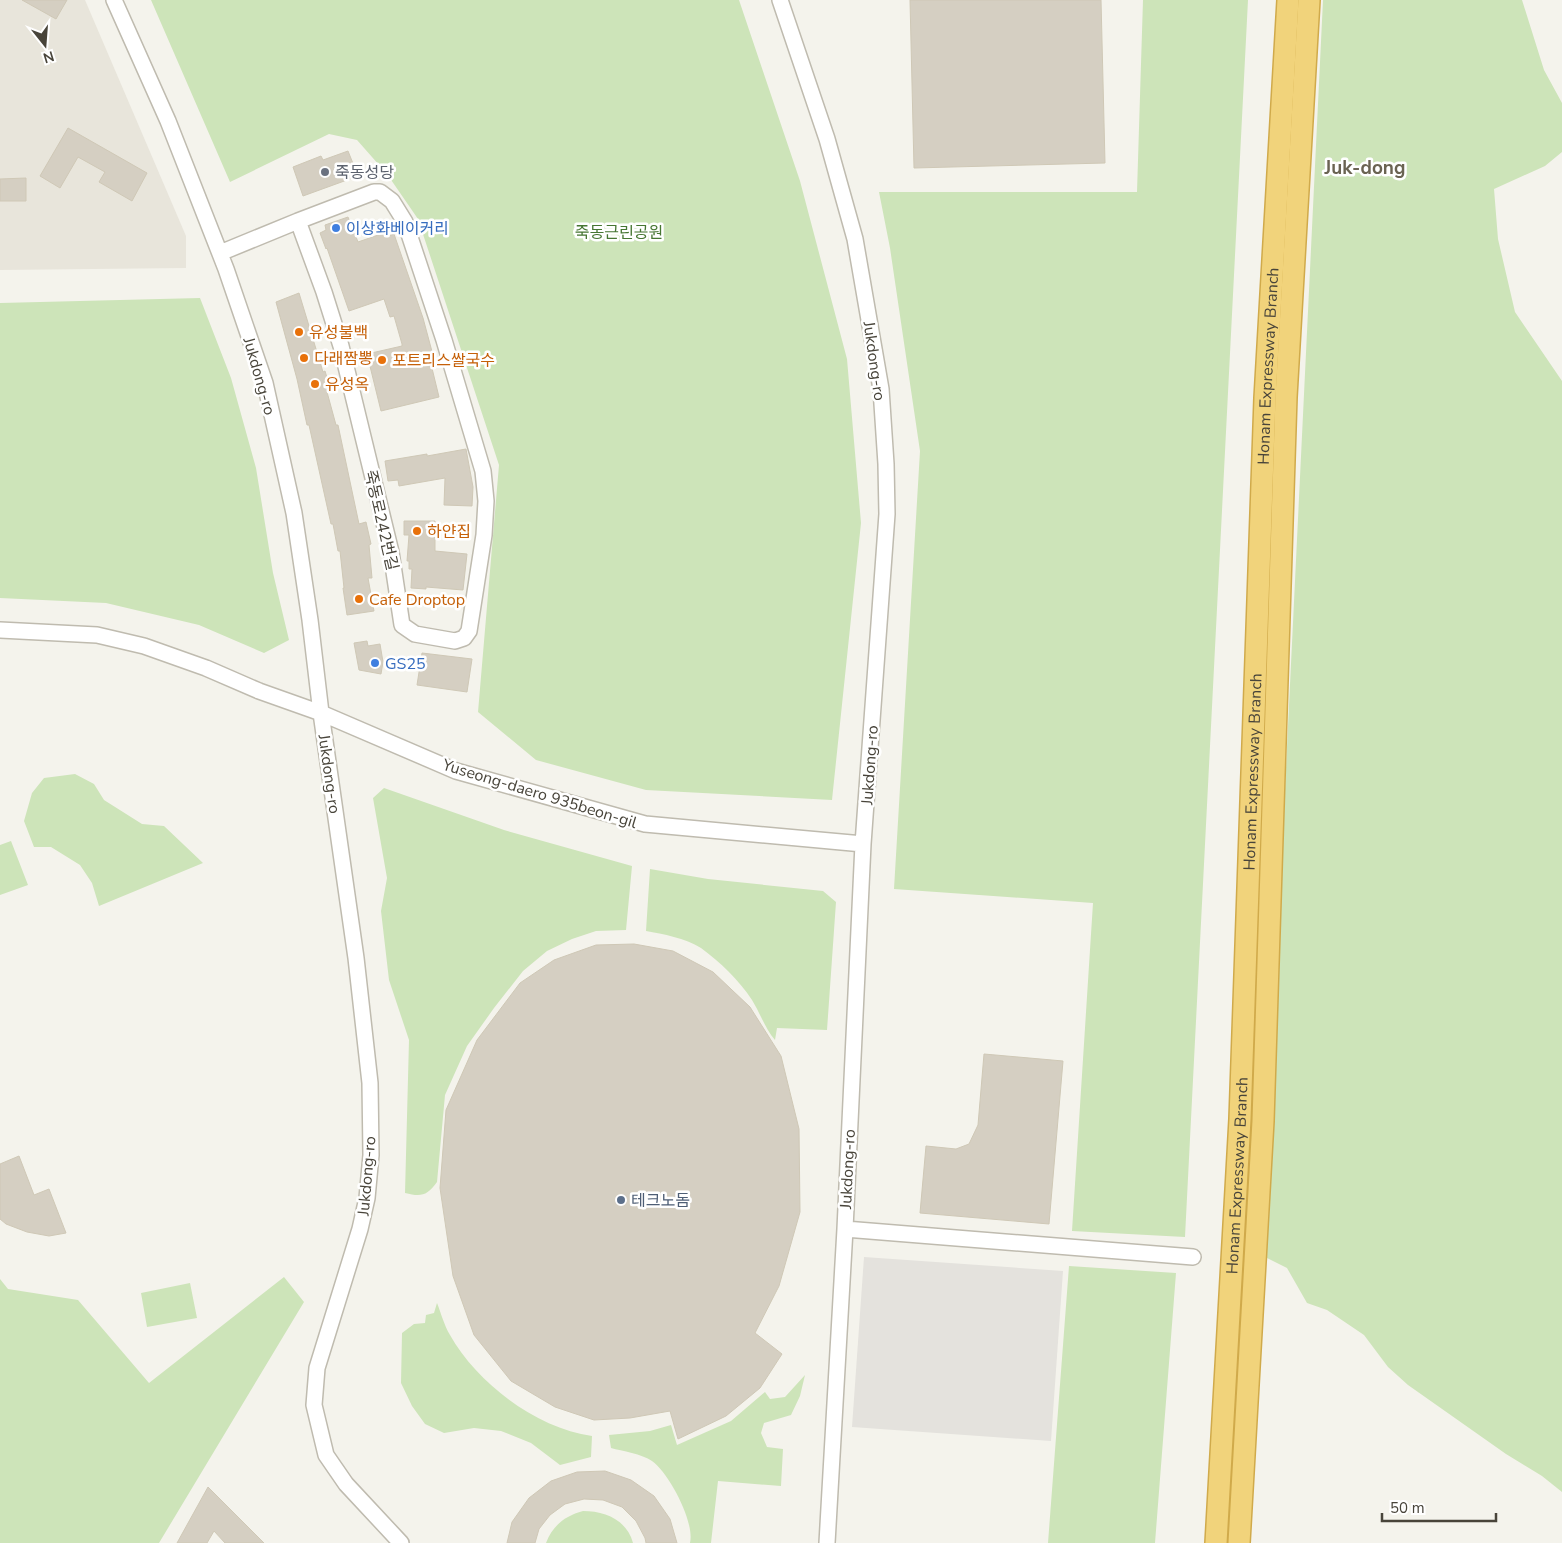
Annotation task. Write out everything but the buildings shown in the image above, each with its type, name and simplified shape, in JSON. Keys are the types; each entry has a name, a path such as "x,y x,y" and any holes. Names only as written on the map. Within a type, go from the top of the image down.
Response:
{"highway":[{"name":"Honam Expressway Branch","path":"1216,1543 1240,1119 1265,398 1288,0"},
{"name":"Honam Expressway Branch","path":"1239,1543 1263,1121 1286,397 1309,0"}],"street":[{"name":"Jukdong-ro","path":"114,0 168,121 220,253 265,384 292,504 310,620 321,713 358,976 370,1083 371,1155 367,1198 360,1229 317,1368 314,1405 326,1454 346,1484 401,1543"},
{"name":"Jukdong-ro","path":"780,0 827,139 855,239 881,389 886,464 887,514 863,844 845,1229 827,1543"},
{"name":"죽동로242번길","path":"220,253 298,222 374,192 380,192 392,200 405,222 444,340 483,472 486,501 484,535 469,631 464,638 455,641 415,634 402,625 391,552 341,346 324,292 298,222"},
{"name":"Yuseong-daero 935beon-gil","path":"0,630 97,635 144,646 321,713 456,771 645,824 863,844"},
{"path":"845,1229 1193,1257"}],"shaded area":[{"path":"0,0 85,0 186,236 186,268 0,270"},
{"path":"864,1257 1063,1271 1051,1441 852,1427"}],"green space":[{"name":"죽동근린공원","path":"151,0 739,0 800,181 847,359 861,523 832,800 646,790 536,760 478,712 499,465 418,219 387,174 357,140 329,134 230,182"},
{"path":"1143,0 1248,0 1185,1237 1072,1231 1093,903 894,889 920,451 890,248 879,192 1137,192"},
{"path":"1323,0 1522,0 1544,70 1562,103 1562,152 1545,166 1494,189 1498,239 1515,312 1562,381 1562,1492 1542,1476 1506,1454 1408,1385 1388,1367 1364,1335 1327,1310 1307,1303 1287,1268 1265,1257 1276,975"},
{"path":"200,298 231,378 256,468 273,573 289,640 264,653 199,625 106,603 0,598 0,303"},
{"path":"75,774 94,784 104,800 142,824 164,826 203,863 99,906 92,883 80,865 51,847 34,847 24,821 32,793 44,778"},
{"path":"384,788 504,830 632,866 626,930 596,931 572,939 547,951 523,971 467,1046 445,1095 437,1182 427,1193 420,1195 405,1193 409,1040 389,980 381,911 387,878 373,798"},
{"path":"11,841 28,885 0,895 0,845"},
{"path":"650,869 708,879 823,891 836,902 827,1030 777,1028 775,1040 747,993 735,978 715,959 701,948 681,939 646,931"},
{"path":"1069,1266 1176,1273 1155,1543 1048,1543"},
{"path":"284,1277 304,1302 159,1543 0,1543 0,1279 8,1289 78,1300 149,1383"},
{"path":"190,1283 197,1318 147,1327 141,1293"},
{"path":"437,1303 450,1335 476,1370 492,1386 510,1400 550,1424 592,1436 591,1457 560,1465 531,1443 501,1431 474,1428 444,1433 425,1424 412,1406 401,1383 402,1333 414,1324 425,1323 426,1315 434,1313"},
{"path":"805,1375 800,1396 791,1415 764,1423 761,1433 767,1447 783,1449 781,1486 718,1481 711,1543 690,1543 689,1523 685,1511 673,1487 659,1467 643,1456 611,1448 609,1435 650,1431 671,1425 677,1445 731,1421 765,1392 770,1399 785,1397"},
{"path":"583,1511 591,1511 614,1518 626,1528 633,1543 546,1543 552,1531 560,1522"}],"place":[{"name":"죽동성당","path":"325,172"},
{"name":"이상화베이커리","path":"336,228"},
{"name":"유성불백","path":"299,332"},
{"name":"다래짬뽕","path":"304,358"},
{"name":"포트리스쌀국수","path":"382,360"},
{"name":"유성옥","path":"315,384"},
{"name":"하얀집","path":"417,531"},
{"name":"Cafe Droptop","path":"359,599"},
{"name":"GS25","path":"375,663"},
{"name":"테크노돔","path":"621,1200"}],"district":[{"name":"Juk-dong","path":"1365,167"}]}
